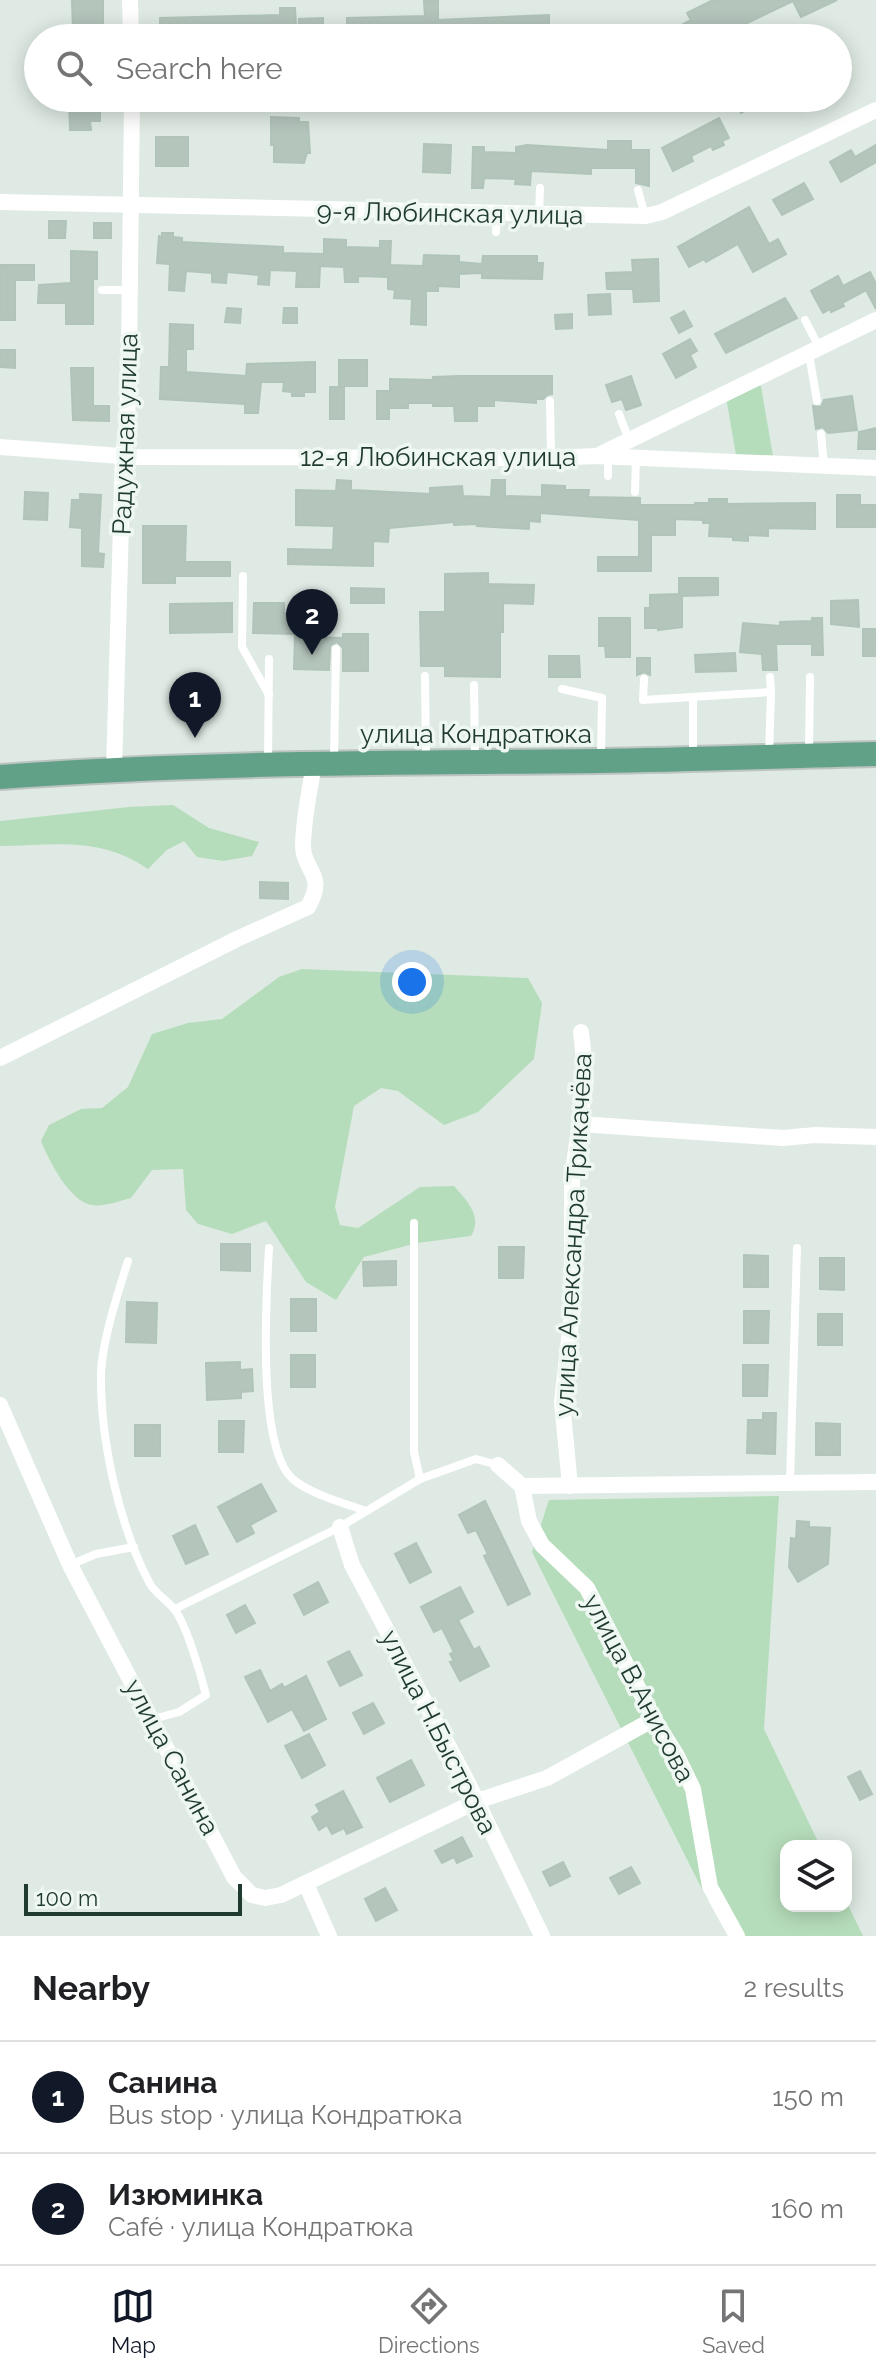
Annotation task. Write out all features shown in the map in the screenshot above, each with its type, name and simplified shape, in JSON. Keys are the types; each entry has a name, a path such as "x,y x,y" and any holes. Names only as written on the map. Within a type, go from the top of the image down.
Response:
{"main road":[{"name":"улица Кондратюка","path":"77,771 268,764 693,760 876,754"},
{"path":"0,765 77,771"},
{"path":"0,777 77,771"}],"street":[{"path":"130,0 131,24"},
{"name":"9-я Любинская улица","path":"0,202 346,212 646,216 662,212 876,110"},
{"name":"Радужная улица","path":"114,770 131,290 132,112"},
{"path":"602,456 876,320"},
{"name":"12-я Любинская улица","path":"0,447 123,455 602,456 876,468"},
{"path":"0,1058 239,938 308,907 314,896 316,880 303,850 324,763"},
{"name":"улица Александра Трикачёва","path":"570,1486 562,1402 572,1312 572,1178 586,1079 581,1032"},
{"path":"580,1124 783,1138 815,1135 876,1137"},
{"name":"улица Санина","path":"0,1405 70,1565 242,1887 252,1895 265,1898 306,1884 477,1801 547,1778 654,1719"},
{"path":"498,1465 522,1486 876,1482"},
{"name":"улица В.Анисова","path":"522,1486 529,1521 542,1545 587,1588 693,1789 710,1887 737,1936"},
{"name":"улица Н.Быстрова","path":"340,1527 352,1565 477,1801 542,1936"},
{"path":"306,1884 329,1936"}],"lane":[{"path":"539,215 540,188"},
{"path":"638,190 646,216"},
{"path":"496,232 497,214"},
{"path":"102,290 131,290"},
{"path":"805,320 814,350 817,401"},
{"path":"550,401 551,458"},
{"path":"619,414 629,440"},
{"path":"821,434 824,466"},
{"path":"602,456 608,476"},
{"path":"635,492 636,457"},
{"path":"243,576 242,647 269,695"},
{"path":"324,763 336,649"},
{"path":"268,764 269,659"},
{"path":"425,676 426,762"},
{"path":"769,757 770,677"},
{"path":"809,755 810,677"},
{"path":"644,679 643,700 771,692"},
{"path":"474,685 475,762"},
{"path":"562,689 602,698 601,761"},
{"path":"693,697 693,760"},
{"path":"414,1223 414,1452 420,1479"},
{"path":"269,1248 265,1312 268,1401 278,1450 287,1473 300,1486 366,1511"},
{"path":"790,1482 797,1248"},
{"path":"128,1261 116,1299 101,1373 109,1465 134,1547 150,1585 162,1600 175,1609 197,1661 206,1695 179,1712 153,1719"},
{"path":"175,1609 340,1527 420,1479 476,1459 498,1465"},
{"path":"70,1565 96,1554 134,1547"}],"green space":[{"path":"760,381 773,456 736,455 726,397"},
{"path":"173,805 209,828 259,842 252,856 223,861 197,857 184,841 167,850 148,869 130,858 95,847 59,844 0,846 0,821"},
{"path":"302,969 528,978 542,1003 534,1059 478,1112 444,1125 398,1091 381,1088 354,1106 335,1207 340,1225 358,1228 420,1187 454,1186 472,1209 475,1222 471,1236 417,1243 364,1257 336,1300 306,1282 266,1221 232,1234 198,1224 186,1210 183,1169 152,1170 131,1198 92,1205 68,1189 41,1141 49,1125 81,1109 102,1108 128,1087 152,1034 188,1023 222,1019 279,977"},
{"path":"779,1496 764,1729 817,1840 780,1840 780,1912 851,1912 863,1936 741,1936 707,1899 532,1552 549,1500"}],"building":[{"path":"72,0 103,0 103,24 73,24"},
{"path":"713,0 837,0 801,17 793,1 745,24 684,24 691,20 687,13"},
{"path":"424,1 438,1 438,20 549,15 549,24 347,24 347,18 425,16"},
{"path":"280,8 295,8 296,24 160,24 160,18 280,15"},
{"path":"323,18 323,24 299,24 299,19"},
{"path":"69,112 100,112 100,121 90,121 91,130 70,130"},
{"path":"271,117 299,118 299,122 308,122 310,153 307,153 304,163 274,162"},
{"path":"719,118 729,138 722,141 724,145 713,150 711,146 691,156 693,161 673,171 662,148"},
{"path":"156,137 188,137 188,166 156,166"},
{"path":"608,141 631,141 631,150 649,150 649,186 636,183 636,168 591,168 591,174 531,171 530,185 515,184 516,179 484,178 483,188 472,188 473,147 484,147 484,152 516,153 516,147 527,145 608,150"},
{"path":"424,144 451,145 450,173 423,172"},
{"path":"876,145 876,162 841,182 830,162 851,150 855,157"},
{"path":"804,183 813,199 782,215 773,200"},
{"path":"749,207 769,244 778,239 786,254 753,272 738,244 706,262 704,259 689,267 678,247"},
{"path":"49,221 66,221 65,238 49,238"},
{"path":"94,223 111,223 111,238 94,238"},
{"path":"162,233 173,233 173,237 182,238 182,242 283,247 283,253 324,254 324,239 346,240 346,247 380,248 380,241 391,241 390,265 423,266 424,255 459,256 459,262 482,264 483,256 537,256 537,263 543,263 542,279 482,278 482,273 459,274 459,287 438,286 438,291 426,291 426,325 411,324 412,299 394,298 395,290 388,289 388,277 358,276 358,282 345,282 344,267 320,266 319,287 296,287 297,271 270,270 269,285 258,284 259,275 227,272 226,283 212,282 212,273 186,271 184,291 169,290 170,264 157,263 159,236 162,237"},
{"path":"71,251 97,252 97,279 93,279 93,324 66,324 66,303 38,303 39,285 71,283"},
{"path":"658,259 659,301 634,302 633,289 607,289 606,273 633,272 632,260"},
{"path":"0,265 34,265 34,280 15,280 15,320 0,320"},
{"path":"870,272 876,284 876,309 866,290 842,303 844,306 823,313 811,291 838,276 843,286"},
{"path":"610,294 611,314 589,315 588,295"},
{"path":"785,298 797,318 726,353 715,334"},
{"path":"227,308 241,309 240,323 225,322"},
{"path":"284,308 297,308 297,323 283,323"},
{"path":"684,311 692,326 679,333 671,318"},
{"path":"572,314 572,328 556,329 555,315"},
{"path":"170,324 193,325 193,349 186,349 186,372 246,376 247,364 315,362 315,392 292,396 292,392 283,391 284,382 261,382 258,413 245,413 245,404 160,399 161,367 169,367"},
{"path":"690,339 697,351 690,355 696,367 676,378 663,354"},
{"path":"0,350 15,350 15,368 0,367"},
{"path":"339,360 367,360 367,386 339,386"},
{"path":"71,368 93,368 93,406 109,406 109,421 73,420"},
{"path":"552,376 552,394 536,399 536,403 494,400 494,406 477,406 477,421 455,421 454,406 433,406 433,403 408,403 408,408 389,408 389,419 377,419 377,391 390,391 390,379 433,380 433,377"},
{"path":"631,376 641,405 626,410 622,399 612,402 606,385"},
{"path":"330,387 344,387 344,419 330,419"},
{"path":"852,396 857,430 828,433 823,427 816,429 813,406 821,407 824,400"},
{"path":"876,428 876,449 858,449 859,432"},
{"path":"337,480 351,481 351,490 430,494 430,488 462,486 463,496 491,497 492,480 505,480 505,496 542,497 542,485 565,486 565,490 589,490 588,497 640,498 640,505 695,505 709,503 709,499 727,499 727,504 815,503 815,529 768,528 768,536 748,535 748,541 733,540 733,537 709,536 710,523 703,523 703,520 675,519 675,535 651,535 651,571 598,571 598,557 639,557 639,520 540,513 540,522 529,521 529,529 454,525 454,522 389,528 388,542 373,541 373,566 288,564 288,549 333,550 334,526 296,525 296,490 336,491"},
{"path":"25,492 48,493 47,520 24,519"},
{"path":"80,494 101,495 98,553 104,554 103,567 82,566 82,528 70,527 72,500 80,500"},
{"path":"837,495 860,495 860,505 876,505 876,527 837,527"},
{"path":"143,526 186,526 185,562 230,562 230,576 175,576 175,583 143,583"},
{"path":"488,573 488,584 534,585 533,604 503,603 500,677 445,676 445,666 421,666 420,612 445,612 445,574"},
{"path":"679,578 718,578 718,595 682,596 682,627 645,628 645,608 650,608 650,595 679,594"},
{"path":"351,588 384,589 384,603 351,603"},
{"path":"858,600 859,627 831,624 831,601"},
{"path":"232,603 232,632 170,633 170,604"},
{"path":"254,603 284,603 284,613 306,613 306,637 343,638 343,634 368,634 368,671 343,671 343,648 337,642 330,646 329,670 294,669 295,634 253,633"},
{"path":"599,618 630,618 630,657 606,657 605,646 599,646"},
{"path":"812,618 822,618 823,655 812,655 812,644 776,644 777,670 763,670 762,654 740,652 743,623 780,626 780,622 812,621"},
{"path":"863,629 876,629 876,656 863,656"},
{"path":"735,653 736,671 696,672 695,655"},
{"path":"549,656 579,656 580,677 549,677"},
{"path":"637,658 650,658 650,675 644,672 637,675"},
{"path":"260,882 288,883 288,899 260,898"},
{"path":"221,1244 250,1244 250,1271 221,1270"},
{"path":"499,1247 524,1247 523,1278 499,1278"},
{"path":"744,1255 768,1256 768,1287 744,1287"},
{"path":"820,1258 844,1258 844,1290 820,1289"},
{"path":"396,1261 396,1285 364,1286 363,1262"},
{"path":"291,1299 316,1299 316,1331 291,1331"},
{"path":"127,1302 157,1303 156,1343 126,1342"},
{"path":"744,1311 769,1311 768,1343 744,1343"},
{"path":"818,1314 842,1314 842,1345 818,1345"},
{"path":"291,1355 315,1355 315,1387 291,1387"},
{"path":"240,1362 240,1370 252,1369 253,1391 241,1392 241,1398 207,1400 206,1363"},
{"path":"743,1365 768,1365 767,1396 743,1396"},
{"path":"763,1413 776,1413 775,1454 747,1453 748,1420 763,1420"},
{"path":"219,1421 244,1421 243,1452 219,1452"},
{"path":"816,1423 840,1424 840,1455 816,1455"},
{"path":"135,1425 160,1425 160,1456 135,1456"},
{"path":"261,1484 276,1511 250,1525 254,1533 237,1542 218,1507"},
{"path":"485,1501 530,1594 508,1605 484,1556 488,1554 476,1530 468,1533 459,1515"},
{"path":"797,1521 809,1522 809,1527 830,1528 828,1564 798,1582 789,1567 791,1538 796,1539"},
{"path":"195,1525 208,1554 186,1564 173,1536"},
{"path":"416,1543 431,1572 410,1583 395,1554"},
{"path":"318,1582 328,1602 304,1615 294,1595"},
{"path":"460,1587 473,1612 458,1620 474,1650 479,1647 489,1666 460,1681 450,1662 454,1661 450,1654 454,1652 442,1628 434,1632 421,1607"},
{"path":"245,1605 255,1623 236,1633 227,1615"},
{"path":"349,1651 362,1675 340,1686 328,1662"},
{"path":"260,1670 270,1691 282,1684 284,1688 306,1676 326,1719 304,1731 292,1709 268,1722 245,1677"},
{"path":"373,1703 384,1723 364,1734 353,1713"},
{"path":"309,1734 325,1765 302,1778 285,1746"},
{"path":"411,1760 424,1785 390,1802 377,1778"},
{"path":"860,1771 872,1794 860,1800 848,1777"},
{"path":"343,1791 362,1827 347,1834 344,1828 332,1834 327,1825 319,1830 312,1817 320,1812 316,1805"},
{"path":"462,1837 472,1856 457,1863 454,1857 442,1863 435,1851"},
{"path":"563,1862 570,1876 550,1886 543,1872"},
{"path":"631,1867 640,1883 619,1894 610,1878"},
{"path":"385,1888 397,1910 376,1921 365,1899"}],"place":[{"name":"Изюминка","path":"312,655"},
{"name":"Санина","path":"195,738"}]}
